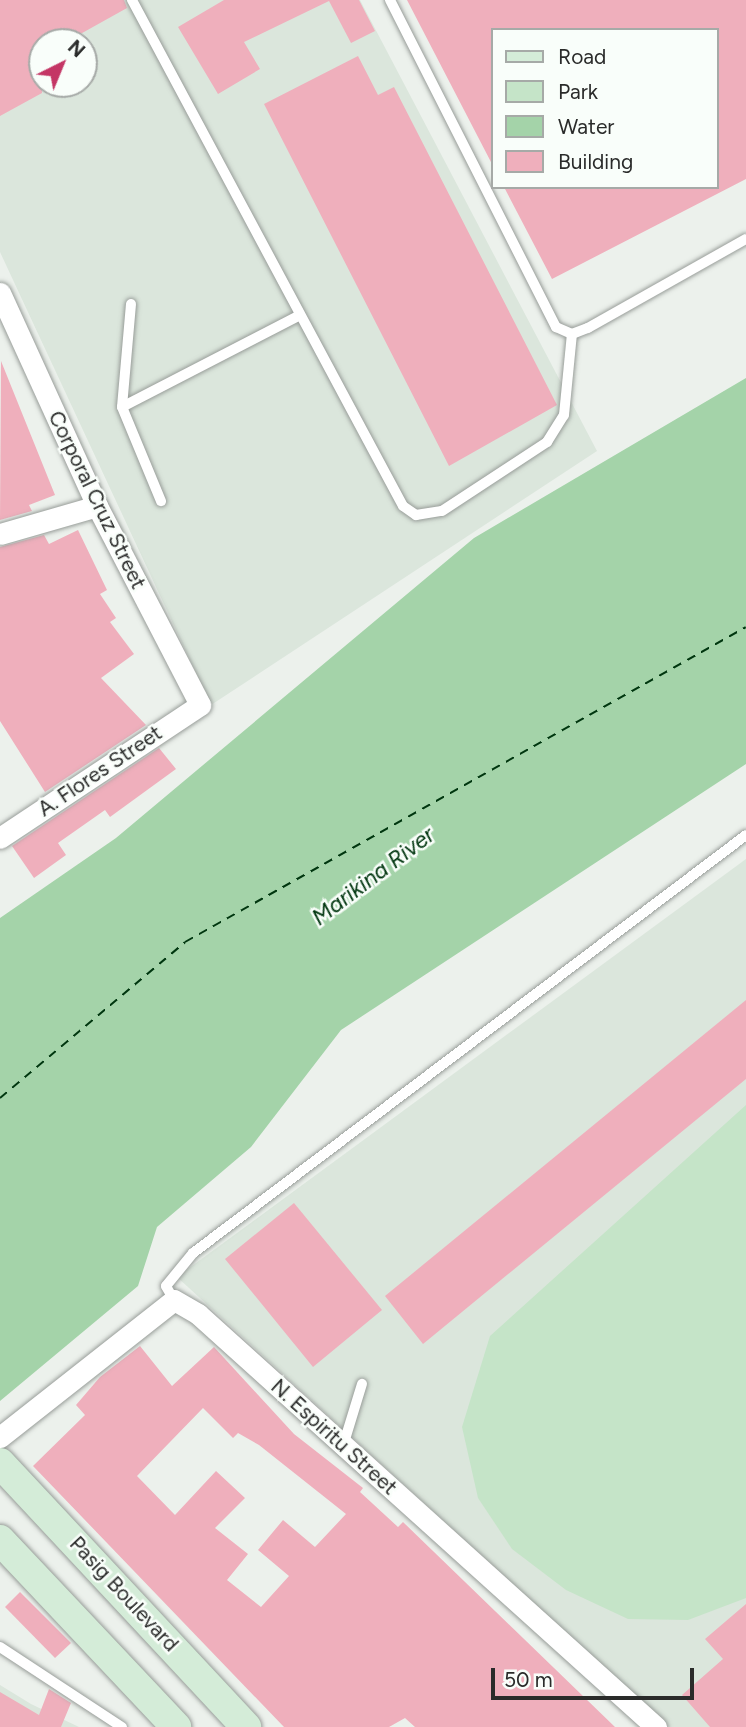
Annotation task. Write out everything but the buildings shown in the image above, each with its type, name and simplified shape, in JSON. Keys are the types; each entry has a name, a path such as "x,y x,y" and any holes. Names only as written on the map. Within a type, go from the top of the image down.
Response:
{"main road":[{"name":"Pasig Boulevard","path":"0,1463 246,1727"},
{"path":"0,1540 176,1727"}],"street":[{"name":"Corporal Cruz Street","path":"0,293 97,506 200,705"},
{"path":"0,534 97,506"},
{"name":"A. Flores Street","path":"0,838 200,705"},
{"path":"0,1437 174,1300"},
{"name":"N. Espiritu Street","path":"174,1300 198,1314 656,1727"}],"lane":[{"path":"132,0 394,495 416,515 459,502 547,442 564,415 572,334"},
{"path":"390,0 556,327 572,334"},
{"path":"572,334 746,239"},
{"path":"131,304 122,407 161,500"},
{"path":"122,407 300,316"},
{"path":"174,1300 166,1286 193,1253 746,835"},
{"path":"342,1446 362,1384"},
{"path":"0,1647 122,1727"}],"shaded area":[{"path":"0,0 360,0 597,451 211,705 0,252"},
{"path":"746,859 746,1727 669,1727 177,1277"},
{"path":"0,1685 31,1704 79,1727 0,1727"}],"green space":[{"path":"746,1105 746,1598 688,1620 628,1619 566,1590 512,1549 478,1498 462,1427 490,1336"}],"water":[{"name":"Marikina River","path":"746,378 746,764 341,1030 251,1147 157,1227 138,1286 0,1401 0,918 116,838 474,538"}],"ferry route":[{"path":"0,1098 185,942 746,627"}]}
